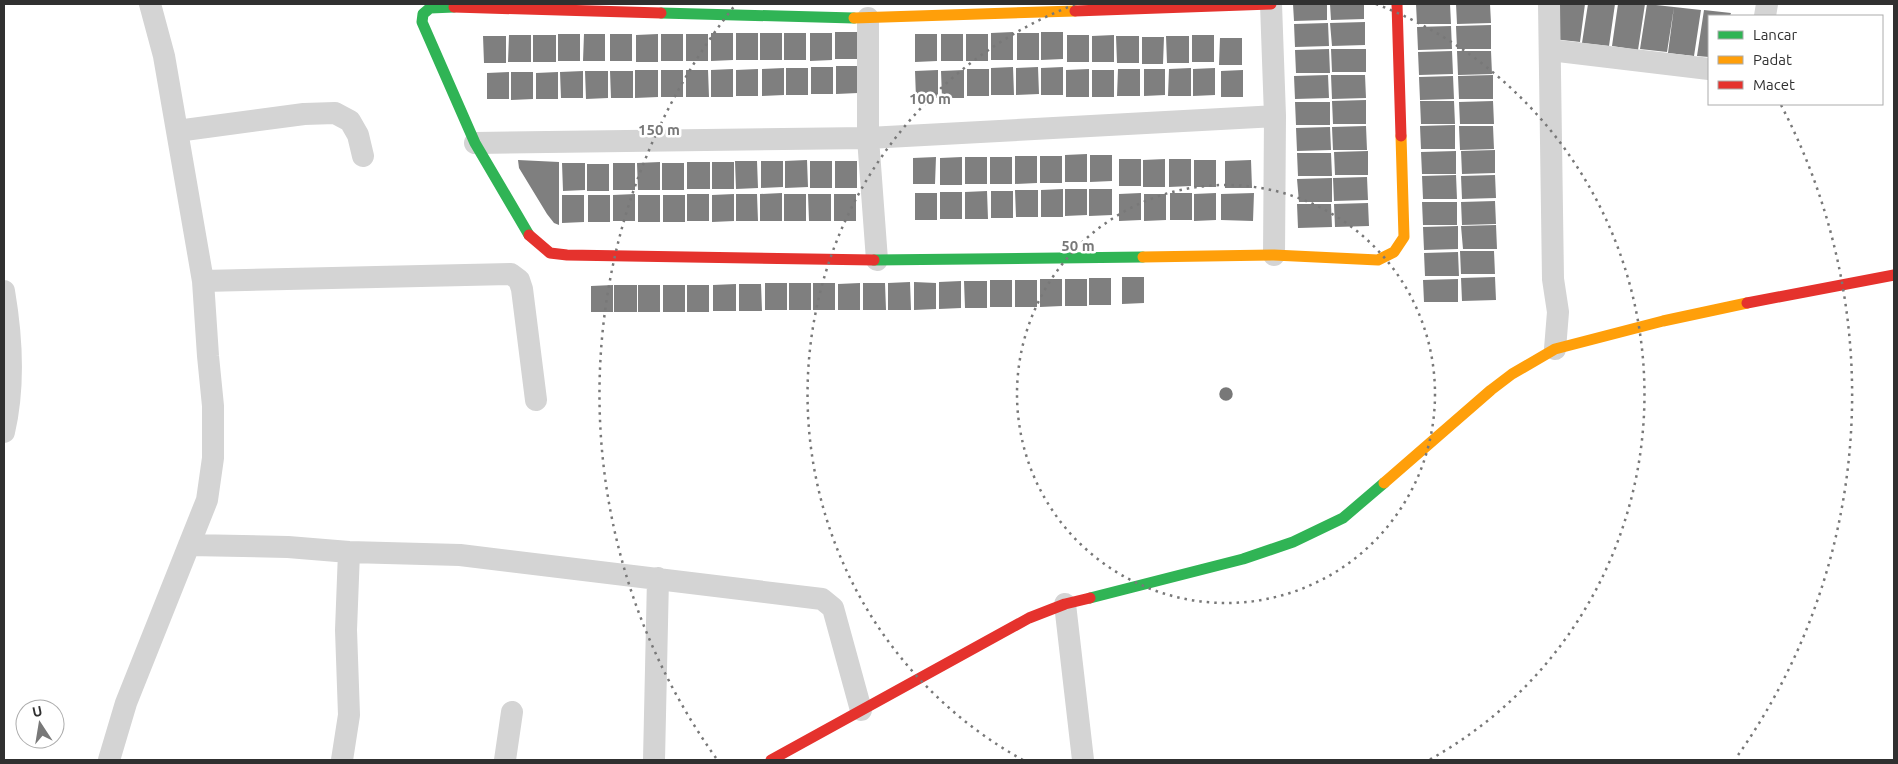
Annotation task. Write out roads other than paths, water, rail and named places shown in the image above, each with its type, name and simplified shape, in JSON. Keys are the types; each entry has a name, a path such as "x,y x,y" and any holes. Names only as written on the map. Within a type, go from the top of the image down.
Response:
{"street":[{"path":"109,760 126,702 207,500 213,458 213,406 203,281 164,56 150,4"},
{"path":"1274,254 1275,116 1271,4 868,18 453,7 430,8 422,14 422,22 475,143 530,237 550,253 567,255 877,260 1274,254 1378,260 1394,252 1404,237 1397,4"},
{"path":"1549,4 1553,279 1558,312 1555,349"},
{"path":"868,18 868,138 877,260"},
{"path":"1550,50 1708,69"},
{"path":"177,131 304,114 336,113 350,121 358,135 363,156"},
{"path":"475,143 868,138 1275,116"},
{"path":"203,281 510,274 519,280 522,289 536,400"},
{"path":"771,760 1030,618 1065,604 1243,559 1293,542 1343,518 1491,390 1512,374 1555,349 1663,321 1821,288 1894,275"},
{"path":"4,291 10,327 12,372 4,425"},
{"path":"189,545 288,547 349,552 460,555 822,599 833,608 861,710"},
{"path":"342,760 349,715 346,630 349,552"},
{"path":"654,760 658,578"},
{"path":"1065,604 1084,760"},
{"path":"505,760 512,712"}]}
